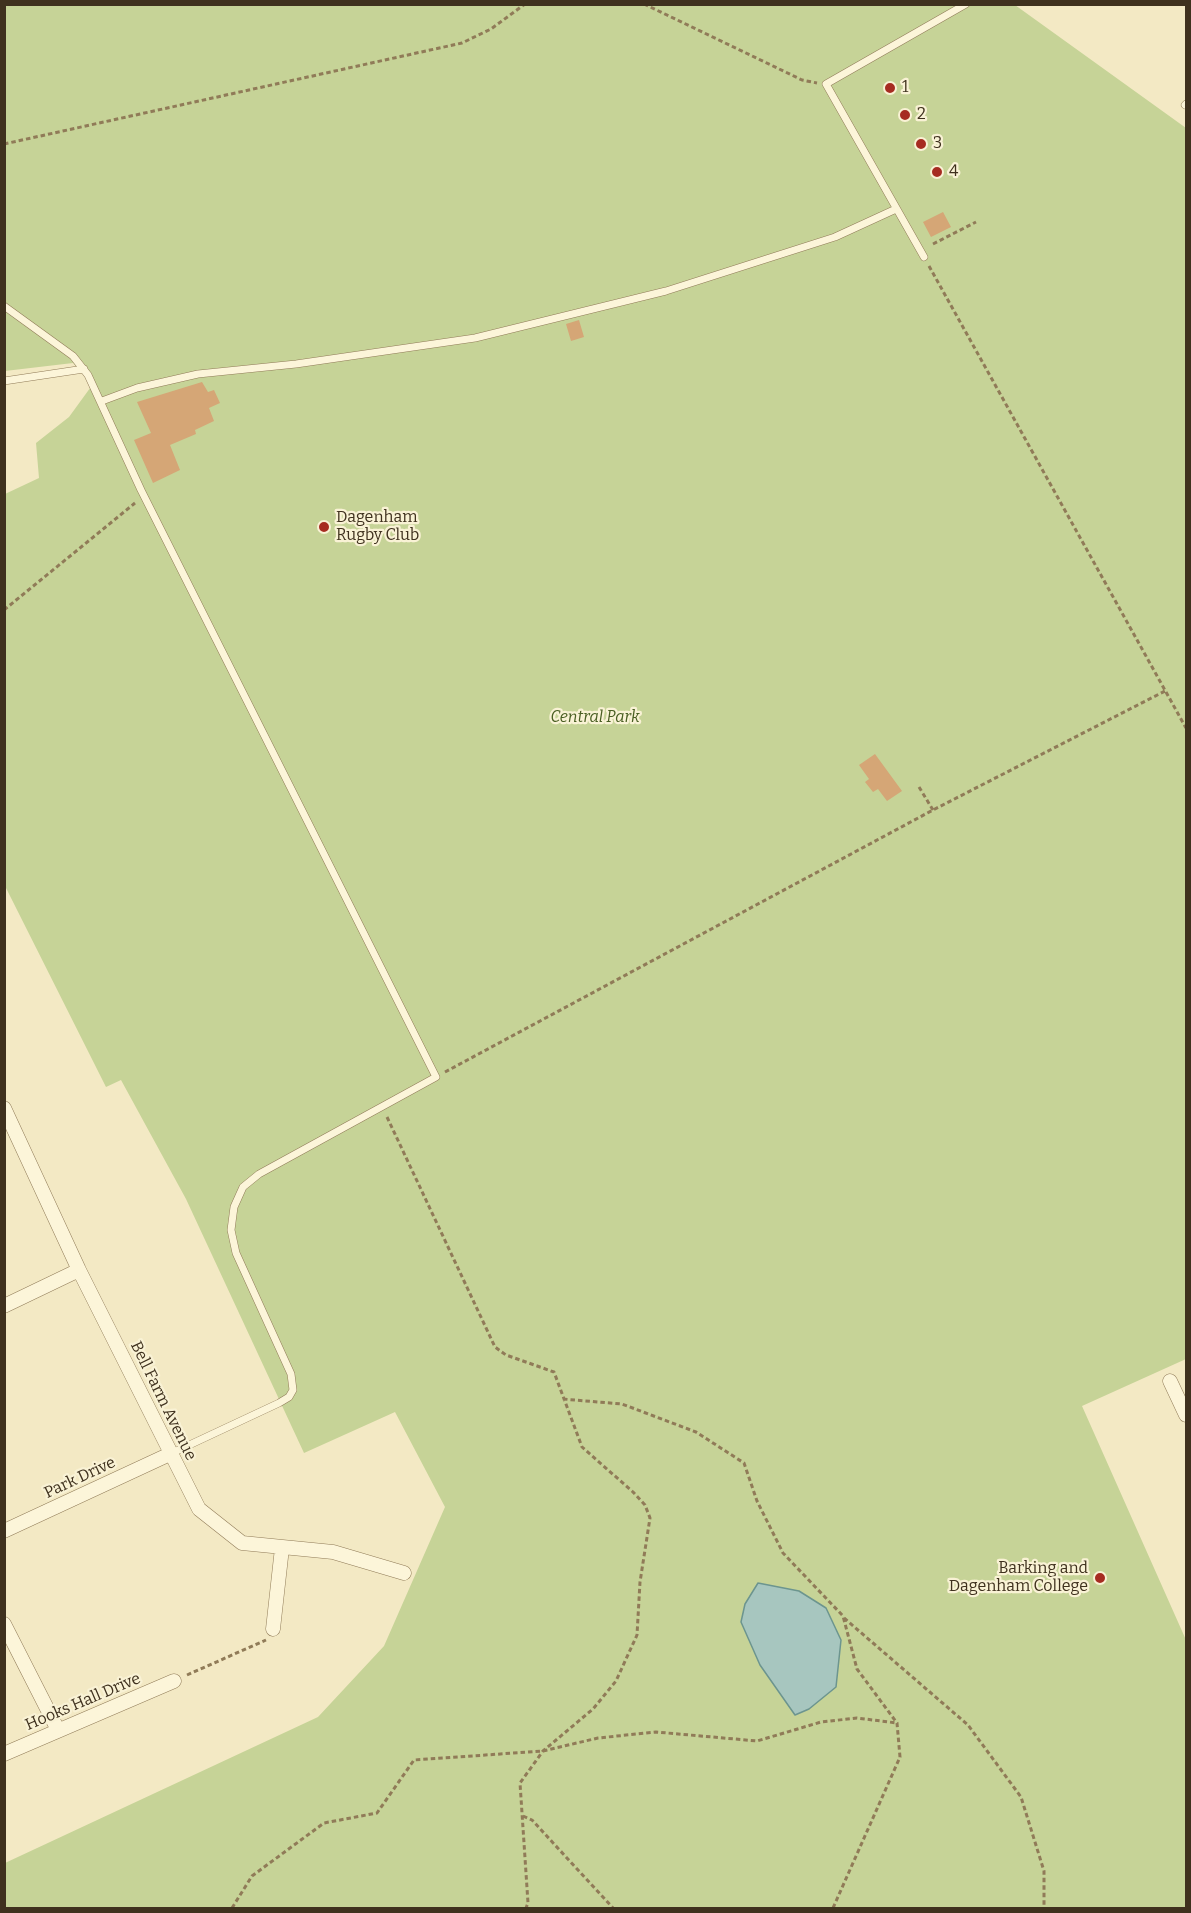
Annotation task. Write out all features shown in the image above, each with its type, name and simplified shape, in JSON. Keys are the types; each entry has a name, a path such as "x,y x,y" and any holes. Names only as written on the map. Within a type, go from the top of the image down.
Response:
{"street":[{"name":"Bell Farm Avenue","path":"4,1108 79,1270 199,1509 242,1543 333,1552 404,1573"},
{"path":"4,1306 79,1270"},
{"path":"1170,1381 1186,1415"},
{"name":"Park Drive","path":"4,1531 170,1454"},
{"path":"273,1629 282,1548"},
{"path":"4,1624 58,1730"},
{"name":"Hooks Hall Drive","path":"4,1754 174,1681"}],"lane":[{"path":"924,257 826,84 966,4"},
{"path":"102,401 137,388 198,374 296,364 497,332 666,291 802,249 896,209"},
{"path":"4,306 73,356 84,369 102,401 143,494 436,1077 260,1173 243,1187 234,1207 231,1230 236,1253 291,1374 293,1390 289,1397 279,1403 170,1454"},
{"path":"4,381 84,369"}],"path":[{"path":"4,144 462,43 491,29 525,4"},
{"path":"644,4 802,80 826,84"},
{"path":"933,244 976,222"},
{"path":"924,257 1167,690 1186,728"},
{"path":"4,610 110,526 143,494"},
{"path":"436,1077 933,810 1167,690"},
{"path":"919,787 933,810"},
{"path":"382,1107 495,1347 506,1355 554,1372 582,1447 633,1492 645,1505 650,1518 640,1582 637,1635 616,1681 592,1709 543,1751 520,1783 528,1903 526,1908"},
{"path":"563,1399 622,1404 696,1432 744,1463 757,1501 783,1553 843,1616 968,1725 1021,1797 1044,1871 1044,1908"},
{"path":"833,1908 900,1757 897,1722 857,1669 843,1616"},
{"path":"174,1681 268,1639 273,1629"},
{"path":"232,1908 252,1876 324,1823 377,1813 414,1760 543,1751 598,1738 656,1732 757,1741 821,1722 857,1718 897,1722"},
{"path":"522,1815 532,1820 613,1908"}],"green space":[{"name":"Central Park","path":"5,5 1015,5 1186,128 1186,1359 1082,1406 1186,1640 1186,1908 5,1908 5,1863 318,1717 384,1646 445,1507 395,1412 304,1453 186,1199 121,1080 106,1087 5,886 5,494 39,478 36,443 69,417 93,384 73,363 5,371"}],"water":[{"path":"758,1583 799,1591 826,1608 841,1640 836,1687 809,1709 795,1715 760,1665 741,1622 745,1604"}],"building":[{"path":"943,212 951,227 931,237 923,222"},
{"path":"579,320 584,337 571,341 566,324"},
{"path":"202,382 208,392 214,390 220,403 209,408 214,421 195,430 196,434 170,445 180,470 153,483 134,440 151,433 137,402"},
{"path":"875,754 902,791 887,801 878,789 873,792 865,782 869,779 859,765"}],"place":[{"name":"1","path":"890,88"},
{"name":"2","path":"905,115"},
{"name":"3","path":"921,144"},
{"name":"4","path":"937,172"},
{"name":"Dagenham Rugby Club","path":"324,527"},
{"name":"Barking and Dagenham College","path":"1100,1578"}]}
